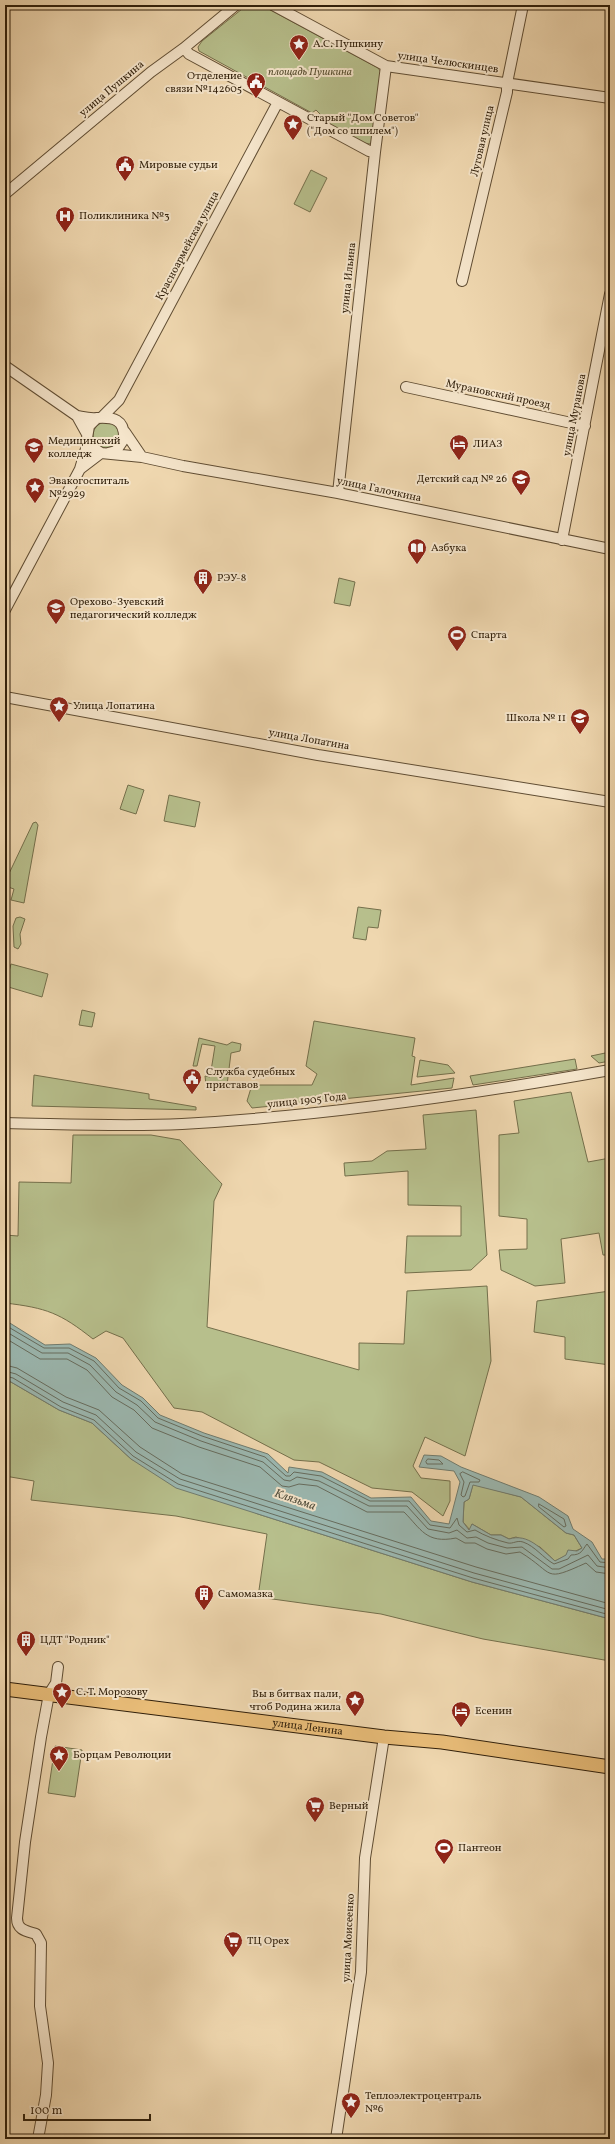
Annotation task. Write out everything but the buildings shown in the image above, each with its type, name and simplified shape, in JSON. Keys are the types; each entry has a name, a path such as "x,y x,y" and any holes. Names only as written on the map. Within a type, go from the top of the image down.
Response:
{"main road":[{"name":"улица Ленина","path":"5,1689 384,1737 442,1742 610,1767"}],"street":[{"name":"улица Пушкина","path":"5,194 151,72 184,48 236,5"},
{"name":"улица Челюскинцев","path":"273,5 386,66 610,98"},
{"name":"Луговая улица","path":"462,281 507,92 507,83 523,5"},
{"path":"184,48 189,54 369,151 375,152"},
{"name":"улица Ильина","path":"338,493 375,152 386,66"},
{"name":"Красноармейская улица","path":"119,400 278,102"},
{"name":"улица Муранова","path":"562,540 610,294"},
{"path":"5,366 77,416 92,447 105,453"},
{"name":"Мурановский проезд","path":"406,387 584,426"},
{"path":"5,610 80,469 88,438 89,426 119,400"},
{"path":"119,400 118,421 142,456"},
{"path":"77,416 99,417 118,421"},
{"path":"80,469 105,453 116,451 121,446 125,432"},
{"name":"улица Галочкина","path":"105,453 142,456 183,466 338,493 610,549"},
{"name":"улица Лопатина","path":"5,697 318,755 610,802"},
{"name":"улица 1905 Года","path":"5,1123 162,1124 242,1120 464,1095 610,1070"},
{"path":"38,2139 46,2095 48,2064 40,2006 41,1943 36,1934 23,1930 19,1927 17,1918 25,1842 49,1694 56,1683 58,1666"},
{"name":"улица Моисеенко","path":"336,2139 361,1972 365,1858 384,1737"}],"green space":[{"name":"площадь Пушкина","path":"247,5 261,5 378,68 381,72 373,140 370,144 364,143 331,126 319,117 320,114 316,110 312,113 199,51 198,47 202,41"},
{"path":"311,170 327,178 310,212 294,204"},
{"path":"106,422 115,426 119,435 115,444 106,448 97,444 93,435 97,426"},
{"path":"339,578 355,582 350,606 334,603"},
{"path":"128,785 144,790 136,814 120,809"},
{"path":"169,795 200,802 195,827 164,821"},
{"path":"36,822 38,825 24,903 11,900 14,889 5,886 5,882 33,823"},
{"path":"358,907 381,910 378,928 368,927 366,940 353,938"},
{"path":"20,917 25,919 20,934 21,944 18,949 14,947 13,926 16,918"},
{"path":"11,964 48,974 42,997 5,986"},
{"path":"82,1010 95,1013 92,1027 79,1025"},
{"path":"314,1021 415,1038 412,1056 415,1057 411,1085 454,1078 452,1088 252,1108 247,1101 251,1088 260,1085 312,1085 317,1074 306,1066"},
{"path":"199,1038 227,1045 232,1042 241,1044 240,1051 231,1053 227,1085 206,1085 205,1076 210,1077 215,1046 202,1044 197,1066 193,1066"},
{"path":"610,1052 610,1061 599,1063 591,1056"},
{"path":"575,1059 577,1069 473,1085 470,1076"},
{"path":"420,1060 448,1065 455,1073 417,1077"},
{"path":"34,1075 149,1094 149,1099 196,1107 196,1110 32,1106"},
{"path":"571,1092 588,1162 610,1158 610,1255 603,1255 599,1233 561,1239 565,1283 535,1286 501,1270 499,1250 527,1249 527,1219 499,1216 499,1135 519,1133 514,1101"},
{"path":"476,1110 487,1255 471,1270 405,1273 407,1236 461,1236 461,1206 408,1205 408,1171 345,1176 344,1163 372,1161 387,1151 426,1149 423,1115"},
{"path":"73,1135 151,1135 180,1140 222,1184 214,1201 207,1327 359,1370 359,1343 404,1344 407,1291 487,1286 491,1361 465,1456 425,1437 413,1466 421,1478 450,1481 450,1501 443,1516 412,1492 372,1488 319,1462 294,1460 202,1412 174,1408 123,1338 106,1331 93,1339 71,1323 52,1313 32,1307 5,1303 5,1235 18,1236 19,1182 71,1183"},
{"path":"610,1291 610,1365 565,1359 565,1337 534,1332 537,1301"},
{"path":"5,1380 59,1410 92,1423 131,1459 258,1514 472,1582 610,1619 610,1661 483,1639 381,1614 258,1597 267,1534 176,1516 31,1500 34,1481 5,1476"},
{"path":"473,1484 521,1497 566,1533 574,1535 582,1548 555,1561 540,1547 516,1537 509,1539 501,1535 491,1535 472,1524 470,1530 463,1522 464,1502 469,1499"},
{"path":"55,1746 82,1750 75,1797 48,1793"}],"water":[{"name":"Клязьма","path":"5,1320 45,1345 70,1344 96,1358 122,1385 143,1398 160,1415 204,1433 268,1454 288,1473 289,1467 322,1472 371,1498 411,1497 431,1521 449,1524 460,1482 454,1471 419,1467 424,1455 441,1456 461,1467 539,1497 568,1516 573,1529 592,1542 602,1559 610,1559 610,1619 472,1582 176,1488 131,1459 92,1423 59,1410 5,1380","holes":["473,1485 521,1497 566,1533 574,1535 582,1548 577,1551 568,1550 566,1555 555,1561 534,1543 528,1540 522,1538 509,1539 501,1535 491,1535 472,1524 469,1530 463,1522 464,1502 469,1499"]}],"place":[{"name":"А.С. Пушкину","path":"299,61"},
{"name":"Отделение связи №142605","path":"256,99"},
{"name":"Старый \"Дом Советов\" (\"Дом со шпилем\")","path":"293,141"},
{"name":"Мировые судьи","path":"125,182"},
{"name":"Поликлиника №3","path":"65,233"},
{"name":"ЛИАЗ","path":"459,461"},
{"name":"Медицинский колледж","path":"34,464"},
{"name":"Детский сад № 26","path":"521,496"},
{"name":"Эвакогоспиталь №2929","path":"35,504"},
{"name":"Азбука","path":"417,565"},
{"name":"РЭУ-8","path":"203,595"},
{"name":"Орехово-Зуевский педагогический колледж","path":"56,625"},
{"name":"Спарта","path":"457,652"},
{"name":"Улица Лопатина","path":"59,723"},
{"name":"Школа № 11","path":"580,735"},
{"name":"Служба судебных приставов","path":"192,1095"},
{"name":"Самомазка","path":"204,1611"},
{"name":"ЦДТ \"Родник\"","path":"26,1657"},
{"name":"С. Т. Морозову","path":"62,1709"},
{"name":"Вы в битвах пали, чтоб Родина жила","path":"355,1717"},
{"name":"Есенин","path":"461,1728"},
{"name":"Борцам Революции","path":"59,1772"},
{"name":"Верный","path":"315,1823"},
{"name":"Пантеон","path":"444,1865"},
{"name":"ТЦ Орех","path":"233,1958"},
{"name":"Теплоэлектроцентраль №6","path":"351,2119"}]}
